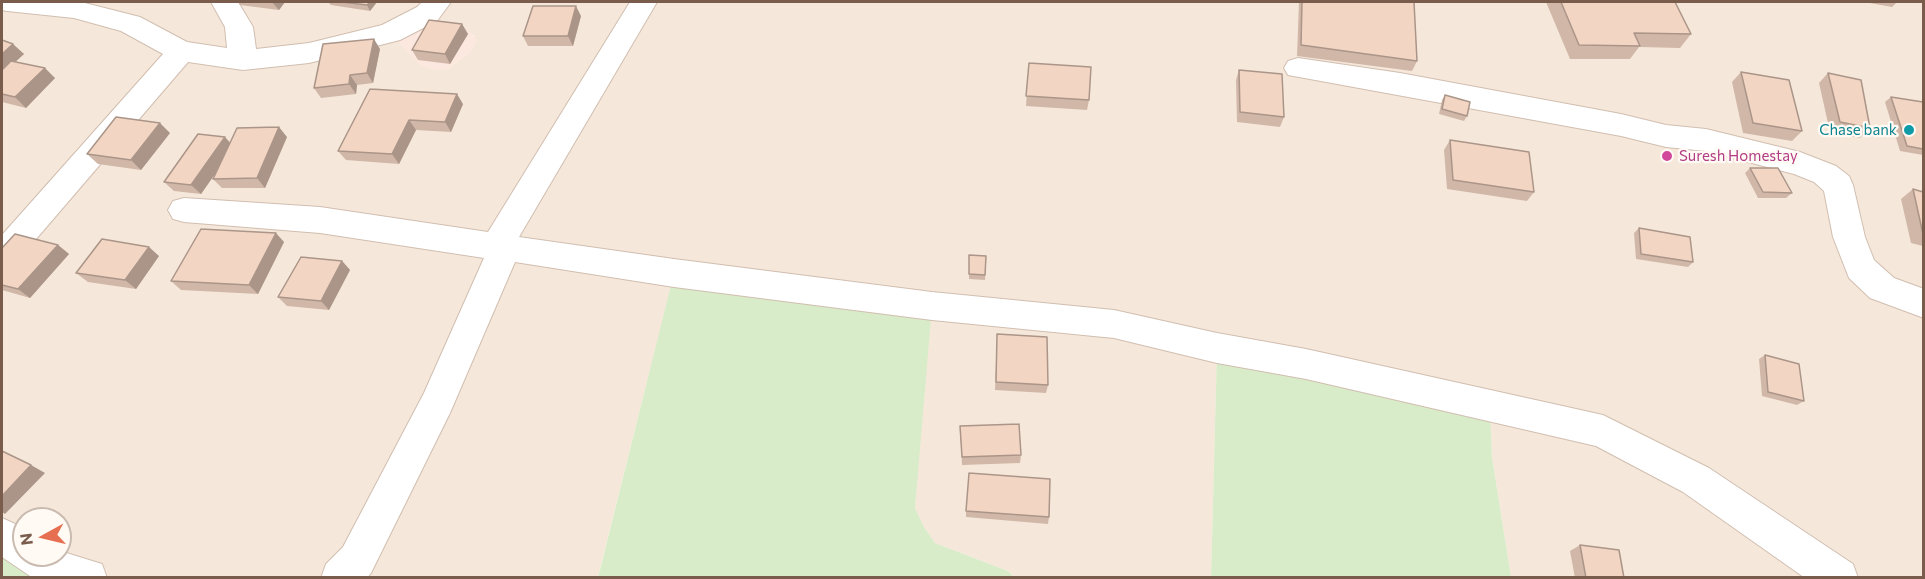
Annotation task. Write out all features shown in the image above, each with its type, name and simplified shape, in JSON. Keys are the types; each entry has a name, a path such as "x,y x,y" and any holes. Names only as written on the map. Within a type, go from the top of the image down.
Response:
{"street":[{"path":"7,2 74,9 130,24 181,51 243,60 309,53 390,33 427,14 437,2"},
{"path":"225,2 239,27 243,60"},
{"path":"340,578 357,560 438,402 501,247 643,2"},
{"path":"2,257 181,51"},
{"path":"1298,68 1412,86 1621,125 1666,136 1706,140 1800,164 1825,174 1838,185 1849,237 1861,268 1882,288 1923,304"},
{"path":"183,210 320,220 674,273 920,305 1114,324 1217,348 1306,364 1603,431 1696,480 1839,578"},
{"path":"52,567 88,578"}],"shaded area":[{"path":"2,2 1923,2 1923,577 1511,577 1492,457 1490,406 1217,348 1211,577 1014,577 1008,571 935,543 915,508 916,487 674,274 598,577 89,578 72,565 72,507 12,507 12,542 2,536","holes":["456,25 475,36 471,51 448,69"]},
{"path":"427,14 471,33 477,40 471,51 448,69 433,70 421,66 390,33"}],"green space":[{"path":"674,273 932,306 915,508 935,543 1008,571 1014,577 598,578"},
{"path":"1217,348 1490,406 1492,457 1511,577 1211,578"},
{"path":"2,536 12,542 12,567 59,567 88,577 2,577"}],"building":[{"path":"342,2 370,2 367,5"},
{"path":"1302,2 1414,2 1417,61 1301,45"},
{"path":"1561,2 1675,2 1691,34 1634,33 1640,46 1579,45"},
{"path":"533,6 576,6 568,36 523,36"},
{"path":"429,20 462,24 445,54 412,50"},
{"path":"374,39 367,73 350,75 349,84 314,88 323,44"},
{"path":"2,40 13,44 2,54"},
{"path":"11,61 45,68 15,97 2,94 2,70"},
{"path":"1029,63 1091,67 1089,100 1026,96"},
{"path":"1239,70 1282,74 1284,117 1240,112"},
{"path":"1741,72 1789,80 1802,131 1753,123"},
{"path":"1828,73 1861,80 1870,128 1840,122"},
{"path":"370,89 457,94 445,122 409,120 392,154 338,151"},
{"path":"1445,95 1470,102 1467,116 1442,109"},
{"name":"Chase bank","path":"1891,97 1923,102 1923,149 1907,146"},
{"path":"116,117 160,123 131,160 87,154"},
{"path":"279,127 257,178 213,179 237,128"},
{"path":"198,134 225,137 191,185 164,182"},
{"path":"1450,140 1529,152 1534,192 1453,180"},
{"path":"1750,168 1778,168 1792,193 1763,192"},
{"path":"1913,189 1923,192 1923,234"},
{"path":"1639,228 1690,237 1693,262 1641,254"},
{"path":"201,229 276,233 249,285 171,281"},
{"path":"15,234 58,245 18,289 2,285 2,248"},
{"path":"102,239 149,247 125,280 76,273"},
{"path":"969,255 986,256 985,275 969,274"},
{"path":"301,257 342,261 321,301 278,297"},
{"path":"997,334 1047,337 1048,385 996,382"},
{"path":"1765,355 1799,364 1804,401 1768,392"},
{"path":"1019,424 1021,455 962,457 960,426"},
{"path":"2,451 31,465 2,496"},
{"path":"969,473 1050,479 1049,517 966,511"},
{"path":"1580,545 1619,550 1624,578 1586,578"}],"place":[{"name":"Chase bank","path":"1909,130"},
{"name":"Suresh Homestay","path":"1667,156"}]}
